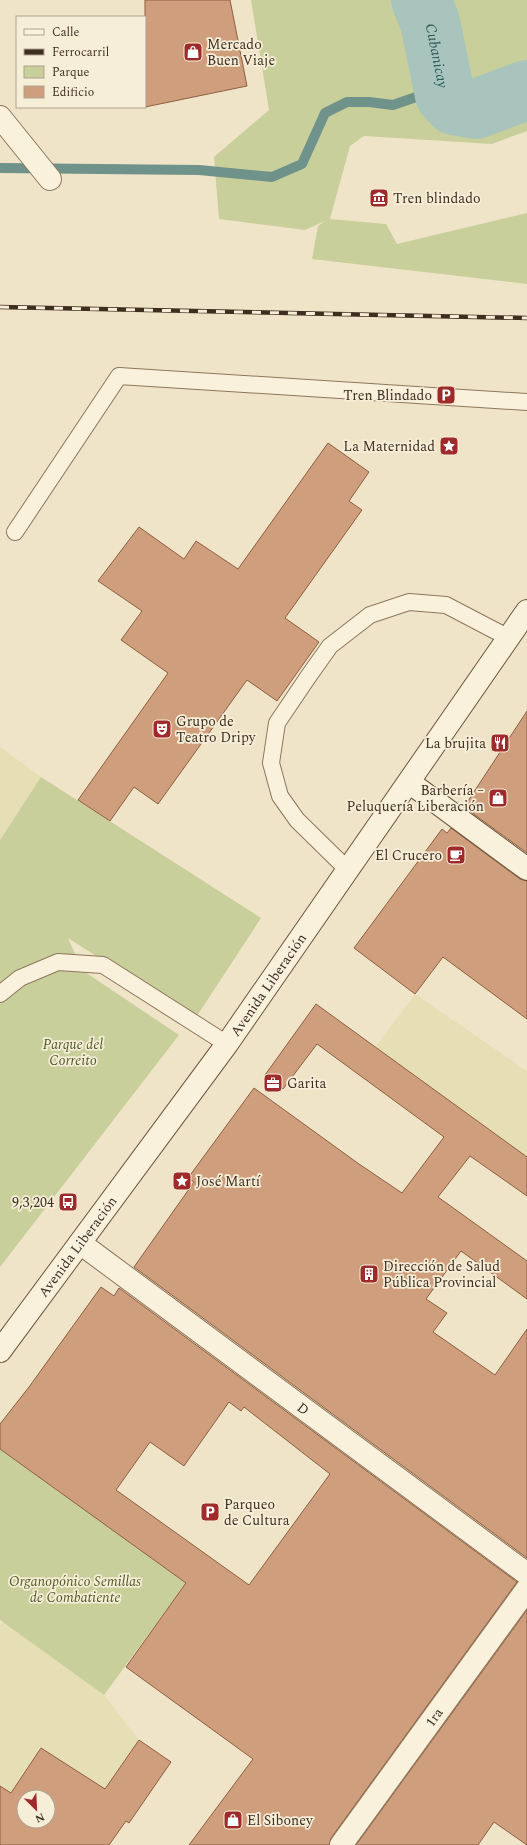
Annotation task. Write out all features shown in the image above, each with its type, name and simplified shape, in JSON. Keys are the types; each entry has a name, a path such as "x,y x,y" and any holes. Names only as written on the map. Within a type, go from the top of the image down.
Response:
{"street":[{"path":"0,117 50,179"},
{"name":"Avenida Liberación","path":"0,1351 227,1044 527,611"},
{"path":"409,782 527,869"},
{"name":"D","path":"80,1243 527,1574"},
{"name":"1ra","path":"341,1845 527,1590"}],"lane":[{"path":"15,532 120,376 527,402"},
{"path":"348,870 297,820 280,796 271,763 277,723 308,676 330,646 370,615 409,602 446,605 508,638"},
{"path":"0,994 20,978 58,962 103,965 227,1044"}],"shaded area":[{"path":"0,747 41,777 0,840"},
{"path":"415,994 527,1071 527,1157 375,1047"},
{"path":"3,1622 104,1695 139,1740 105,1789 41,1748 11,1793 0,1786 0,1626"}],"green space":[{"path":"251,0 527,0 527,131 492,144 364,136 350,146 330,219 386,224 397,244 527,213 527,284 312,259 318,226 325,221 305,230 219,219 214,157 269,110"},
{"name":"Parque del Correito","path":"41,777 261,918 195,1019 68,938 82,970 179,1035 0,1267 0,840"},
{"name":"Organopónico Semillas de Combatiente","path":"0,1449 186,1583 104,1695 0,1620"}],"building":[{"name":"Mercado Buen Viaje","path":"145,0 230,0 247,86 146,107"},
{"path":"328,443 369,472 349,501 362,510 285,618 319,642 277,701 247,680 158,804 134,787 110,821 78,800 168,673 121,640 142,611 98,581 139,527 184,559 196,541 238,569"},
{"path":"527,711 527,853 464,807"},
{"path":"451,828 520,879 527,881 527,1019 443,957 415,994 354,948 442,829 447,833"},
{"path":"316,1004 527,1157 527,1196 470,1156 438,1197 527,1261 527,1299 461,1251 426,1299 447,1313 433,1332 495,1375 527,1329 527,1558 134,1267 194,1182 188,1178 254,1088 359,1164 402,1193 444,1137 317,1044 283,1089 265,1075"},
{"path":"101,1287 114,1296 119,1288 517,1582 331,1838 329,1845 189,1845 253,1759 126,1667 186,1583 0,1449 0,1424 29,1387","holes":["229,1402 241,1411 244,1407 330,1474 249,1585 116,1490 150,1442 184,1466"]},
{"path":"527,1610 527,1845 494,1822 478,1845 356,1845"},
{"path":"139,1740 171,1762 129,1823 126,1821 109,1845 0,1845 0,1786 11,1793 41,1748 105,1789"}],"waterway":[{"name":"Cubanicay","path":"421,0 430,22 445,95 454,105 476,109 527,90"},
{"path":"0,168 199,170 272,177 302,164 325,113 347,102 369,102 393,105 419,96"}],"railway":[{"path":"0,307 527,318"}],"place":[{"name":"Mercado Buen Viaje","path":"193,52"},
{"name":"Tren blindado","path":"379,198"},
{"name":"Tren Blindado","path":"446,395"},
{"name":"La Maternidad","path":"449,446"},
{"name":"Grupo de Teatro Dripy","path":"162,729"},
{"name":"La brujita","path":"500,743"},
{"name":"Barbería – Peluquería Liberación","path":"498,798"},
{"name":"El Crucero","path":"456,855"},
{"name":"Garita","path":"273,1083"},
{"name":"José Martí","path":"182,1181"},
{"name":"9,3,204","path":"68,1202"},
{"name":"Dirección de Salud Pública Provincial","path":"369,1274"},
{"name":"Parqueo de Cultura","path":"210,1512"},
{"name":"El Siboney","path":"233,1820"}]}
